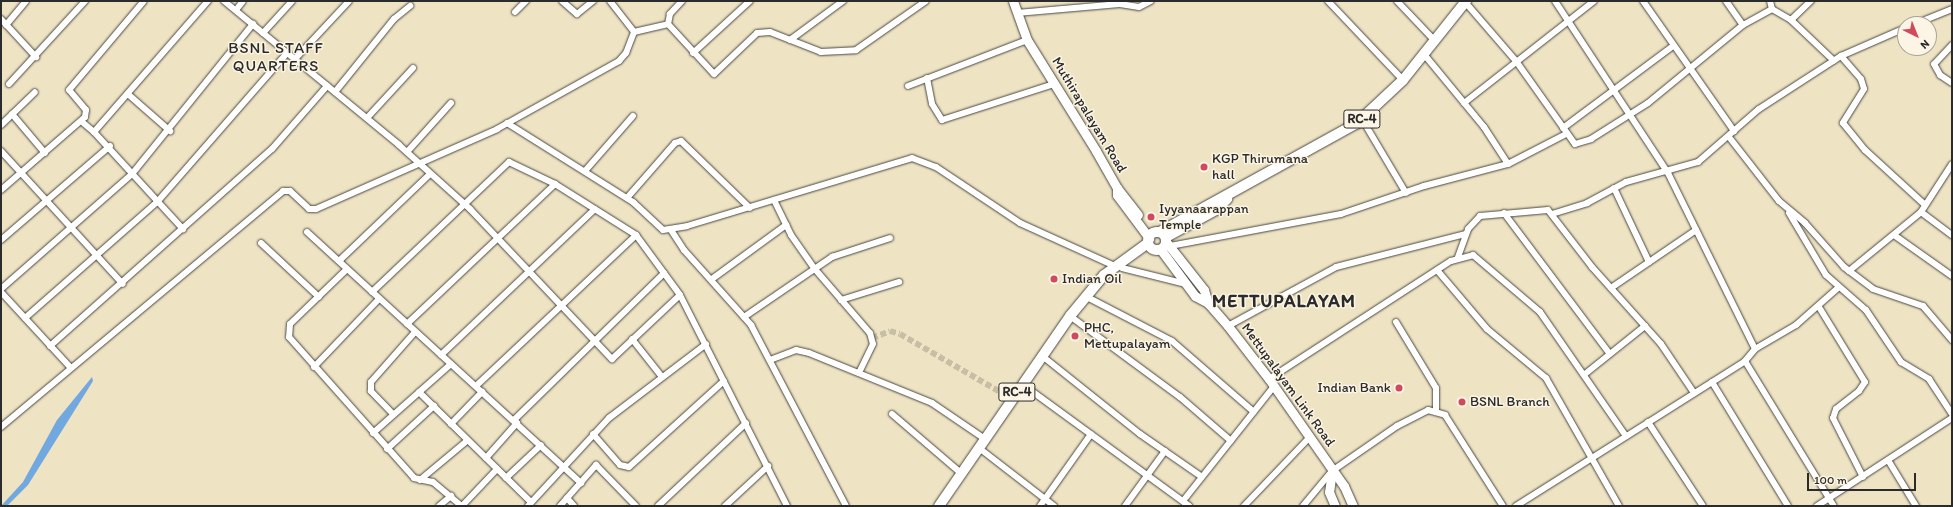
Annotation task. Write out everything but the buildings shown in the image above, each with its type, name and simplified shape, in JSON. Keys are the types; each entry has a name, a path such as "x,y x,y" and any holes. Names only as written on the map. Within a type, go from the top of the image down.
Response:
{"main road":[{"name":"RC-4","path":"1158,241 1212,202 1227,198 1362,119 1402,80 1466,1"},
{"path":"1118,267 1158,241"},
{"name":"RC-4","path":"939,506 1070,316 1118,267"}],"street":[{"path":"6,25 26,1"},
{"path":"8,84 36,57 85,1"},
{"path":"1,190 45,153 88,113 69,90 144,1"},
{"path":"94,132 129,95 208,1"},
{"path":"224,1 367,118 464,204 531,270 562,306 612,359 680,295"},
{"path":"236,10 243,1"},
{"path":"263,33 292,1"},
{"path":"295,59 349,1"},
{"path":"515,12 526,1"},
{"path":"562,1 577,14 592,1"},
{"path":"610,1 634,32"},
{"path":"668,24 670,14 682,1"},
{"path":"693,53 750,1"},
{"path":"790,40 834,4 843,1"},
{"path":"668,24 693,53 714,74 757,33 770,32 821,52 856,50 926,1"},
{"name":"Muthirapalayam Road","path":"1014,1 1026,36 1054,84 1117,188 1124,192 1158,241"},
{"path":"1018,15 1120,4 1138,7 1151,1"},
{"path":"1328,1 1402,80"},
{"path":"1397,1 1434,40"},
{"path":"1466,1 1516,61 1575,144 1582,144 1631,114 1743,25 1772,9"},
{"path":"1555,1 1616,90 1668,173 1755,349"},
{"path":"1464,103 1594,1"},
{"path":"1644,1 1673,46 1734,131"},
{"path":"1726,1 1743,25"},
{"path":"1770,1 1772,9 1791,20 1834,61"},
{"path":"1791,20 1811,1"},
{"path":"336,92 394,19 410,6"},
{"path":"1935,16 1952,9"},
{"path":"1,20 36,57"},
{"path":"70,368 1,291 132,174 170,130 253,24"},
{"path":"634,32 668,24"},
{"path":"1,427 283,191 290,191 310,209 316,209 508,123 619,61 630,44 634,32"},
{"path":"1552,214 1587,203 1614,188 1668,173 1698,162 1729,137 1759,109 1842,56 1897,32"},
{"path":"908,86 1026,36"},
{"path":"1952,45 1934,64 1940,75 1952,82"},
{"path":"1158,241 1341,214 1406,193 1508,164 1565,131 1673,46"},
{"path":"25,318 158,201 287,53"},
{"path":"1423,54 1464,103 1508,164"},
{"path":"1842,56 1861,80 1864,89 1847,111 1843,123 1865,150 1924,204"},
{"path":"367,118 413,68"},
{"path":"928,78 932,104 942,120 1054,84"},
{"path":"50,346 122,284 272,149 327,86"},
{"path":"1,125 35,92"},
{"path":"129,95 170,130"},
{"path":"407,152 451,103"},
{"path":"12,114 45,153"},
{"path":"585,171 633,116"},
{"path":"1362,119 1406,193"},
{"path":"81,121 110,146 132,174 183,229"},
{"path":"508,123 627,198 663,230 671,230 750,208 893,163 919,159 1020,223 1118,267 1187,285"},
{"path":"1729,137 1788,210 1821,267 1839,287 1866,310 1901,362 1929,379 1952,414"},
{"path":"627,198 675,143 681,141 750,208"},
{"path":"1,240 110,146"},
{"path":"1,151 47,199 122,284"},
{"path":"372,292 510,162 555,184 636,235 680,295 787,506"},
{"path":"1850,271 1921,212 1924,204 1952,164"},
{"path":"339,261 430,174"},
{"path":"407,324 555,184"},
{"path":"1614,188 1649,262"},
{"path":"774,200 786,225 814,268 872,338 859,373"},
{"path":"441,355 595,209"},
{"path":"1458,257 1465,234 1480,216 1543,209 1552,214 1611,288 1645,326 1694,393"},
{"path":"1788,210 1805,223 1850,271 1873,289 1923,306 1952,340"},
{"path":"1921,212 1952,235"},
{"path":"1504,213 1610,354"},
{"path":"712,279 786,225"},
{"path":"671,230 744,318 770,360 846,506"},
{"path":"1611,288 1696,230"},
{"path":"307,232 581,482"},
{"path":"1228,326 1336,266 1465,234"},
{"path":"476,386 636,235"},
{"path":"1894,235 1952,276"},
{"path":"744,318 814,268 832,257 890,238"},
{"path":"1158,241 1204,290 1208,303"},
{"name":"Mettupalayam Link Road","path":"1158,241 1195,296 1208,303 1228,326 1271,383 1332,471 1353,506"},
{"path":"261,243 319,296"},
{"path":"1183,501 1254,412 1271,383 1458,257 1477,257 1535,306 1585,374 1626,436"},
{"path":"347,269 287,329 289,337 387,449 420,480 433,482 462,506 497,469"},
{"path":"1437,270 1487,329 1546,378 1619,506"},
{"path":"486,458 515,422 593,339 664,273"},
{"path":"842,300 899,282"},
{"path":"1516,506 1745,361 1755,349 1819,307 1839,287"},
{"path":"1087,297 1172,341 1254,412"},
{"path":"314,366 379,299"},
{"path":"1819,307 1864,382 1859,391 1836,409 1833,418 1863,477"},
{"path":"1070,316 1180,397 1231,441"},
{"path":"1396,322 1436,388 1436,410"},
{"path":"1585,374 1645,326"},
{"path":"393,414 370,386 378,371 415,332"},
{"path":"632,339 662,377"},
{"path":"419,392 506,478 529,504 593,434 662,377 706,344"},
{"path":"770,360 800,350 932,403 985,439"},
{"path":"1042,355 1165,451 1202,477"},
{"path":"1745,361 1834,506"},
{"path":"373,433 451,364"},
{"path":"593,434 620,465 633,465 724,381"},
{"path":"1712,382 1788,506"},
{"path":"1022,384 1189,506"},
{"path":"451,424 482,392"},
{"path":"387,449 434,406"},
{"path":"1303,506 1332,471 1403,422 1428,410 1436,410 1445,414 1457,431 1503,506"},
{"path":"892,414 962,474"},
{"path":"1816,506 1952,418"},
{"path":"1648,422 1703,506"},
{"path":"658,506 746,423"},
{"path":"1040,506 1091,434"},
{"path":"1244,506 1309,438"},
{"path":"420,480 468,440"},
{"path":"506,478 541,445"},
{"path":"979,448 1054,506"},
{"path":"1125,506 1165,451"},
{"path":"1888,460 1916,506"},
{"path":"560,506 596,465 636,506"},
{"path":"726,506 768,466"},
{"path":"1332,471 1329,492 1335,506"},
{"path":"439,506 451,496"},
{"path":"567,498 574,506"}],"water":[{"path":"92,377 93,381 28,485 7,506 1,506 23,482 57,420"}],"tunnel":[{"path":"872,338 890,331 900,334 1012,399"}],"place":[{"name":"KGP Thirumana hall","path":"1204,167"},
{"name":"Iyyanaarappan Temple","path":"1151,217"},
{"name":"Indian Oil","path":"1054,279"},
{"name":"PHC, Mettupalayam","path":"1075,336"},
{"name":"Indian Bank","path":"1399,388"},
{"name":"BSNL Branch","path":"1462,402"}],"district":[{"name":"BSNL STAFF QUARTERS","path":"276,57"},
{"name":"METTUPALAYAM","path":"1284,301"}]}
